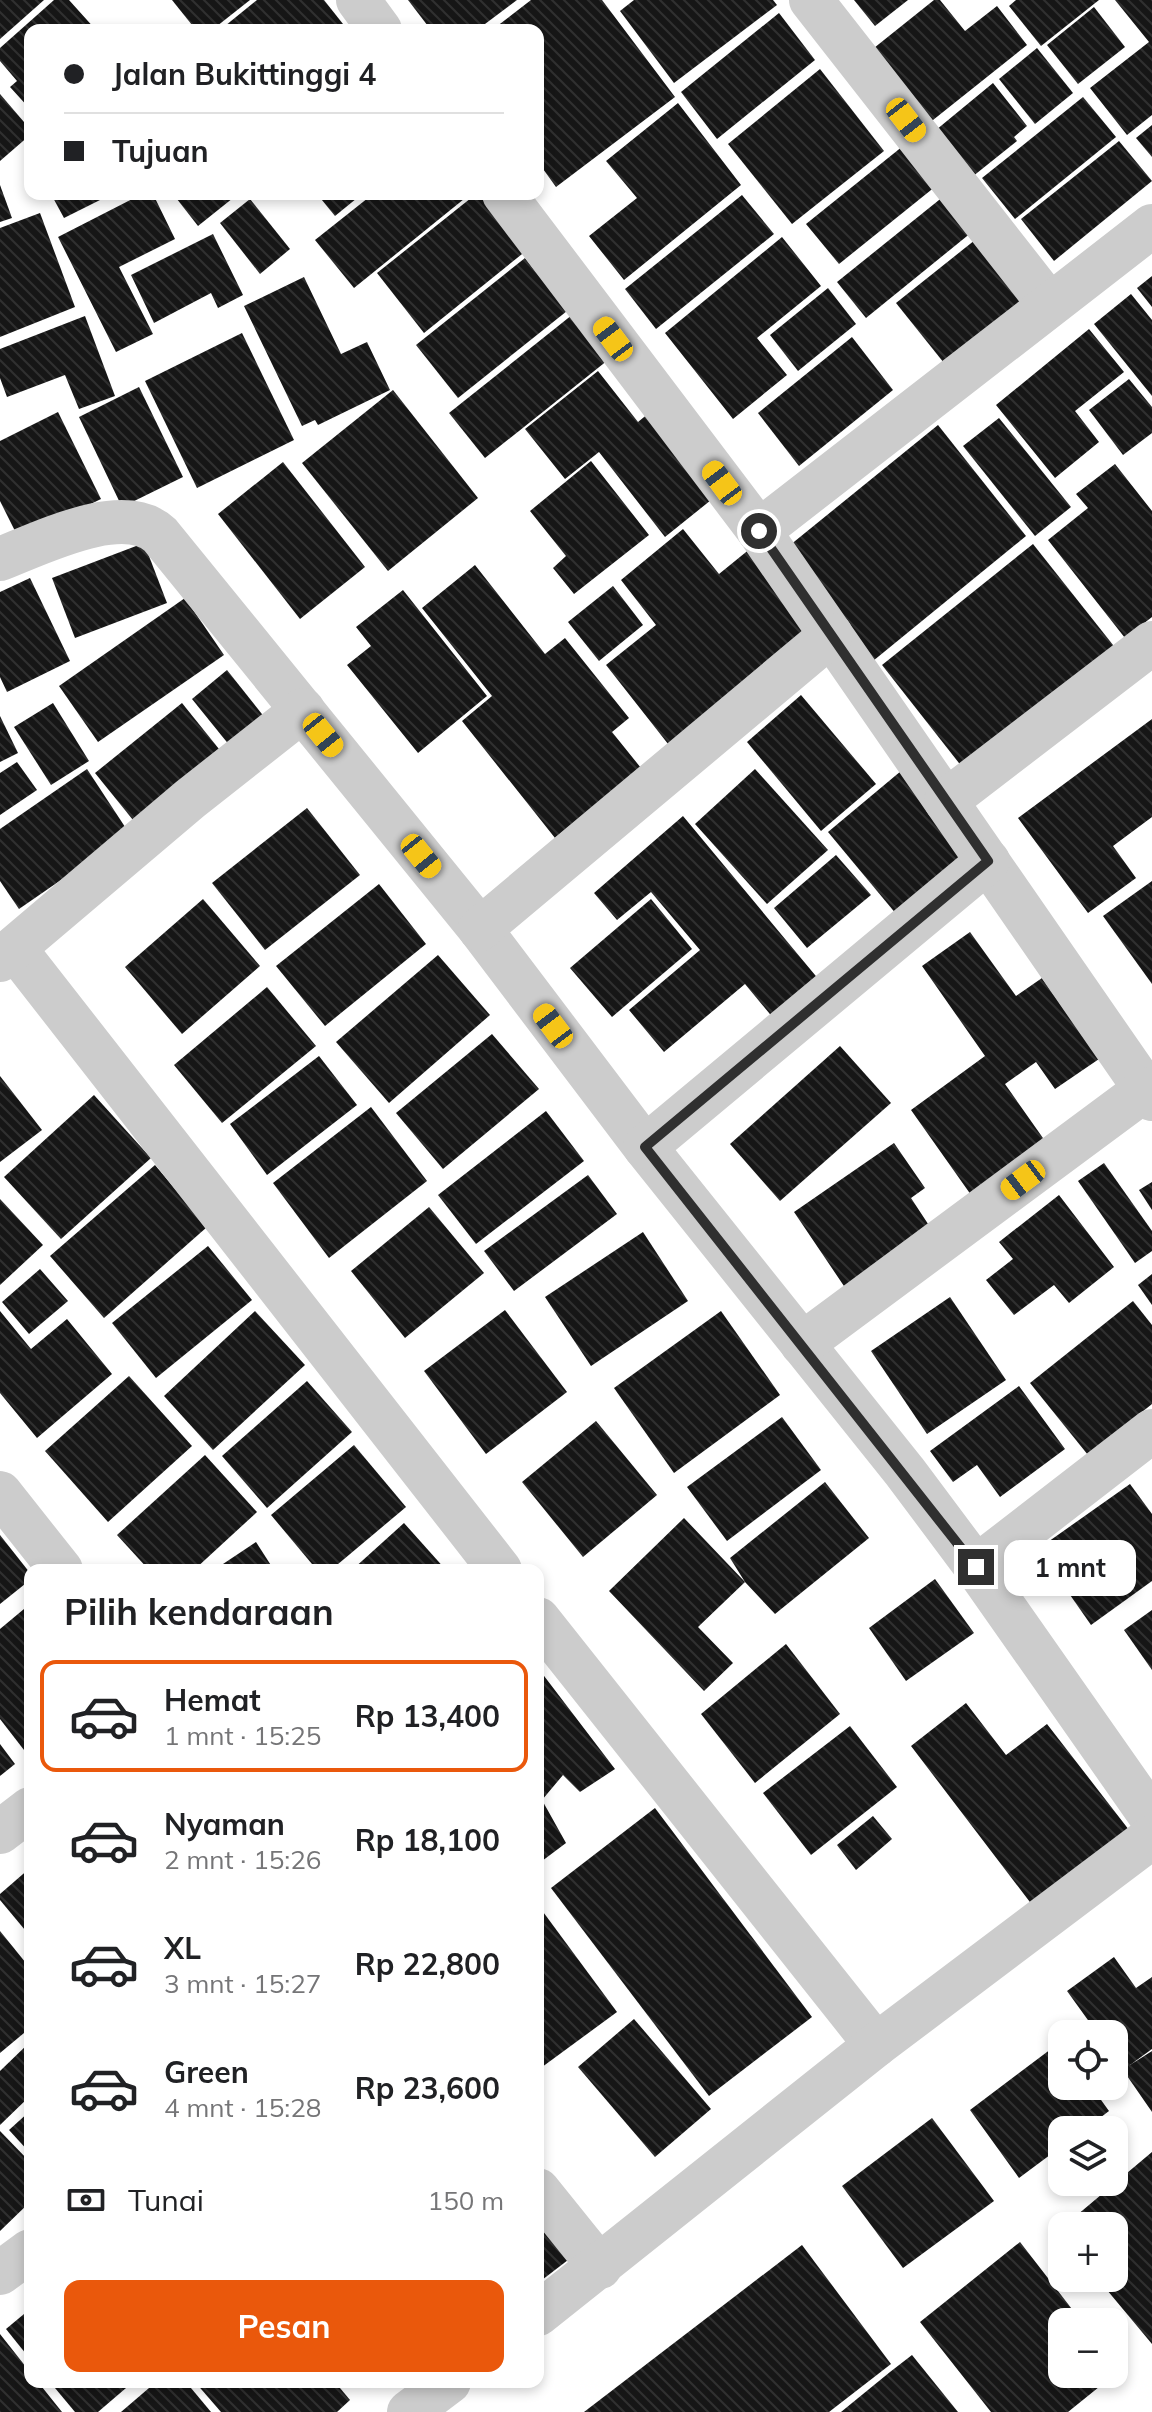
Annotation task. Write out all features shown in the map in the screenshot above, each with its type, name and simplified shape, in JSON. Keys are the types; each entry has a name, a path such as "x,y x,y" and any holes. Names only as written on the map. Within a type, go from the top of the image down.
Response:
{"street":[{"path":"358,0 376,24"},
{"path":"811,0 1049,304"},
{"path":"509,200 759,531 988,861 1146,1079 802,1344"},
{"path":"759,531 1152,226"},
{"path":"0,559 84,528 125,520 150,525 480,929 645,1147 976,1567 1152,1818"},
{"path":"480,929 831,635"},
{"path":"946,801 1152,643"},
{"path":"303,710 190,799 7,954 495,1564"},
{"path":"645,1147 988,861"},
{"path":"976,1567 1152,1431"},
{"path":"0,1493 56,1564"},
{"path":"544,1627 876,2045"},
{"path":"0,1832 24,1814"},
{"path":"544,2309 876,2045 1152,1837"},
{"path":"544,2197 600,2267"},
{"path":"0,2273 24,2255"},
{"path":"409,2412 441,2388"}],"building":[{"path":"0,0 44,0 0,39"},
{"path":"54,0 69,0 91,24 27,24"},
{"path":"172,0 250,0 220,24 191,24"},
{"path":"257,0 324,0 343,24 227,24"},
{"path":"408,0 517,0 485,24 426,24"},
{"path":"531,0 602,0 675,97 556,187 544,170 544,24 500,24"},
{"path":"634,0 773,0 777,5 674,83 620,11"},
{"path":"854,0 908,0 875,26"},
{"path":"934,0 940,0 965,31 997,6 1027,45 928,124 869,52"},
{"path":"1016,0 1099,0 1041,46 1009,6"},
{"path":"1115,0 1152,0 1152,115 1127,135 1090,88 1149,42"},
{"path":"1094,7 1125,47 1078,84 1047,45"},
{"path":"779,13 815,60 717,139 681,92"},
{"path":"24,27 24,102 10,87 17,81 0,61 0,48"},
{"path":"1037,48 1073,93 1035,124 999,79"},
{"path":"820,69 884,151 792,224 728,144"},
{"path":"993,83 1027,126 1014,137 1017,141 972,177 936,130"},
{"path":"0,94 24,122 24,140 0,161"},
{"path":"1083,97 1116,137 1015,219 982,178"},
{"path":"678,103 741,185 624,280 589,236 637,198 606,161"},
{"path":"1152,125 1152,157 1136,138"},
{"path":"1119,141 1152,181 1054,261 1021,219"},
{"path":"903,146 936,186 839,264 806,224"},
{"path":"0,185 12,218 0,222"},
{"path":"742,195 774,234 656,329 625,289"},
{"path":"944,196 972,232 866,318 837,282"},
{"path":"54,200 100,200 64,218"},
{"path":"130,200 156,200 175,239 119,267 153,334 116,352 58,237"},
{"path":"178,200 230,200 198,226"},
{"path":"251,200 290,249 260,274 220,223"},
{"path":"322,200 355,200 335,216"},
{"path":"365,200 463,200 354,288 315,240"},
{"path":"468,200 495,200 532,246 424,333 377,273"},
{"path":"40,213 75,307 0,337 0,228"},
{"path":"213,234 243,295 218,308 211,293 154,323 131,275"},
{"path":"782,237 821,286 757,338 787,375 733,419 665,333"},
{"path":"975,240 1022,300 944,363 896,303"},
{"path":"525,258 567,311 458,398 416,345"},
{"path":"1152,276 1152,307 1137,288"},
{"path":"304,277 341,354 367,342 390,390 318,425 315,420 302,426 244,306"},
{"path":"828,288 856,324 798,371 770,335"},
{"path":"1131,294 1152,320 1152,396 1094,324"},
{"path":"577,311 613,356 485,458 449,413"},
{"path":"85,316 115,396 79,409 65,375 7,397 0,378 0,349"},
{"path":"1089,329 1124,372 1075,411 1099,442 1055,478 996,405"},
{"path":"242,333 294,440 197,488 145,381"},
{"path":"852,337 893,390 799,466 758,413"},
{"path":"598,371 638,422 655,408 721,492 665,537 599,452 565,479 525,429"},
{"path":"1129,379 1152,407 1152,433 1123,455 1089,410"},
{"path":"139,387 183,477 122,507 79,417"},
{"path":"393,390 478,498 388,571 302,463"},
{"path":"58,412 101,499 19,539 0,501 0,441"},
{"path":"999,418 1071,507 1035,536 963,446"},
{"path":"938,425 1026,536 873,661 784,550"},
{"path":"591,461 649,535 574,594 553,568 566,556 530,511"},
{"path":"283,462 365,567 300,619 218,514"},
{"path":"1115,464 1152,511 1152,617 1125,638 1048,540 1088,508 1076,494"},
{"path":"683,529 719,574 751,548 817,633 672,749 606,665 656,625 621,580"},
{"path":"144,543 167,603 75,638 52,578"},
{"path":"1033,544 1117,650 966,772 882,665"},
{"path":"475,565 545,654 565,638 629,718 612,732 641,768 555,838 462,721 492,696 422,608"},
{"path":"30,578 70,661 7,692 0,677 0,592"},
{"path":"613,586 643,625 599,661 568,622"},
{"path":"403,590 487,696 418,753 347,665 371,646 356,627"},
{"path":"185,598 224,655 98,742 59,686"},
{"path":"227,670 269,723 234,751 192,699"},
{"path":"801,695 876,784 821,831 747,742"},
{"path":"53,703 89,761 51,785 14,727"},
{"path":"182,703 219,749 133,820 95,773"},
{"path":"0,716 18,753 0,762"},
{"path":"1152,719 1152,817 1113,846 1136,878 1088,913 1018,818"},
{"path":"17,762 37,790 0,815 0,773"},
{"path":"87,769 129,833 19,909 0,881 0,829"},
{"path":"755,769 828,850 767,904 695,824"},
{"path":"901,771 970,853 897,915 828,832"},
{"path":"307,808 360,875 265,950 212,883"},
{"path":"683,816 820,981 774,1019 745,984 664,1052 629,1010 700,950 651,892 617,920 594,893"},
{"path":"836,855 871,895 807,948 774,908"},
{"path":"1152,881 1152,984 1103,916"},
{"path":"379,884 426,944 325,1026 276,966"},
{"path":"203,899 260,966 182,1034 125,967"},
{"path":"651,899 692,949 612,1017 570,968"},
{"path":"970,932 1016,996 1042,978 1099,1059 1055,1089 1036,1062 1005,1084 1050,1148 976,1202 911,1110 985,1056 922,966"},
{"path":"438,955 490,1015 389,1103 336,1042"},
{"path":"267,987 316,1046 222,1123 174,1065"},
{"path":"492,1034 539,1089 443,1169 396,1113"},
{"path":"840,1046 891,1103 780,1201 730,1144"},
{"path":"319,1056 357,1105 267,1175 230,1124"},
{"path":"0,1076 42,1130 0,1162"},
{"path":"94,1095 151,1158 61,1239 4,1177"},
{"path":"371,1107 427,1181 329,1258 273,1183"},
{"path":"546,1111 584,1161 476,1244 438,1195"},
{"path":"894,1143 925,1188 911,1198 934,1233 848,1292 794,1212"},
{"path":"1104,1163 1152,1231 1152,1251 1135,1263 1078,1181"},
{"path":"155,1165 207,1227 104,1318 50,1256"},
{"path":"588,1175 617,1214 514,1291 484,1251"},
{"path":"1152,1182 1152,1210 1139,1190"},
{"path":"1059,1195 1114,1267 1069,1303 1054,1285 1014,1315 986,1280 1013,1259 999,1242"},
{"path":"0,1199 43,1245 0,1285"},
{"path":"429,1207 484,1273 405,1338 351,1271"},
{"path":"643,1232 688,1301 591,1366 545,1297"},
{"path":"208,1246 252,1300 156,1378 112,1323"},
{"path":"40,1269 68,1301 29,1334 2,1302"},
{"path":"1152,1274 1152,1305 1138,1285"},
{"path":"950,1297 1006,1380 927,1434 871,1351"},
{"path":"1133,1301 1152,1325 1152,1404 1088,1455 1030,1383"},
{"path":"505,1310 567,1392 486,1454 424,1371"},
{"path":"0,1311 31,1349 67,1319 112,1374 37,1438 0,1393"},
{"path":"255,1311 305,1365 213,1450 164,1396"},
{"path":"721,1311 780,1395 674,1473 614,1388"},
{"path":"129,1376 192,1446 108,1522 45,1451"},
{"path":"307,1381 352,1432 267,1508 222,1456"},
{"path":"1019,1386 1065,1449 1000,1497 977,1465 953,1482 930,1451"},
{"path":"782,1417 821,1470 727,1541 687,1487"},
{"path":"596,1421 657,1495 583,1557 522,1482"},
{"path":"354,1445 406,1507 338,1564 312,1564 271,1515"},
{"path":"205,1455 257,1512 201,1564 144,1564 117,1535"},
{"path":"825,1482 869,1538 775,1614 745,1582 730,1558"},
{"path":"1130,1484 1152,1514 1152,1581 1091,1625 1038,1549"},
{"path":"684,1518 745,1582 698,1627 733,1663 704,1691 609,1591"},
{"path":"404,1523 441,1564 359,1564"},
{"path":"0,1535 24,1565 24,1585 0,1604"},
{"path":"256,1542 270,1564 223,1564"},
{"path":"935,1579 974,1633 906,1681 869,1628"},
{"path":"24,1609 24,1750 0,1719 0,1629"},
{"path":"1152,1610 1152,1670 1124,1630"},
{"path":"786,1644 840,1714 755,1783 701,1714"},
{"path":"544,1676 615,1769 580,1792 563,1775 544,1798"},
{"path":"966,1703 1006,1755 1047,1724 1136,1839 1039,1914 911,1746"},
{"path":"850,1726 897,1787 811,1855 763,1793"},
{"path":"0,1744 15,1764 0,1776"},
{"path":"544,1804 566,1843 544,1860"},
{"path":"655,1808 812,2017 709,2096 551,1888"},
{"path":"873,1816 892,1839 856,1870 837,1845"},
{"path":"24,1873 24,1929 0,1900 0,1894"},
{"path":"544,1913 617,2012 544,2066"},
{"path":"0,1931 24,1961 24,2033 0,2053"},
{"path":"1114,1957 1136,1988 1152,1977 1152,2049 1130,2065 1152,2051 1152,2112 1128,2077 1128,2020 1088,2020 1067,1991"},
{"path":"634,2019 711,2109 655,2157 578,2067"},
{"path":"24,2048 24,2102 0,2125 0,2071"},
{"path":"1048,2051 1048,2100 1101,2100 1109,2111 1102,2116 1048,2116 1048,2156 1019,2178 970,2110"},
{"path":"24,2116 24,2146 9,2130"},
{"path":"932,2118 994,2201 903,2268 842,2186"},
{"path":"0,2131 24,2156 24,2208 0,2231"},
{"path":"1152,2152 1152,2344 1128,2315 1128,2308 1122,2308 1109,2292 1128,2292 1128,2212 1081,2212 1100,2196 1128,2196 1128,2172"},
{"path":"544,2229 568,2260 544,2278"},
{"path":"1020,2242 1048,2278 1048,2292 1059,2292 1071,2308 1048,2308 1048,2388 1098,2388 1068,2412 991,2412 920,2322"},
{"path":"802,2245 891,2364 829,2412 584,2412"},
{"path":"24,2314 24,2352 6,2329"},
{"path":"0,2334 24,2364 24,2388 43,2388 62,2412 0,2412"},
{"path":"912,2355 958,2412 841,2412 890,2372"},
{"path":"55,2388 126,2388 98,2412 75,2412"},
{"path":"149,2388 191,2388 211,2412 121,2412"},
{"path":"200,2388 340,2388 350,2400 337,2412 221,2412"}],"route":[{"path":"759,531 988,861 645,1147 905,1472 976,1567"}]}
